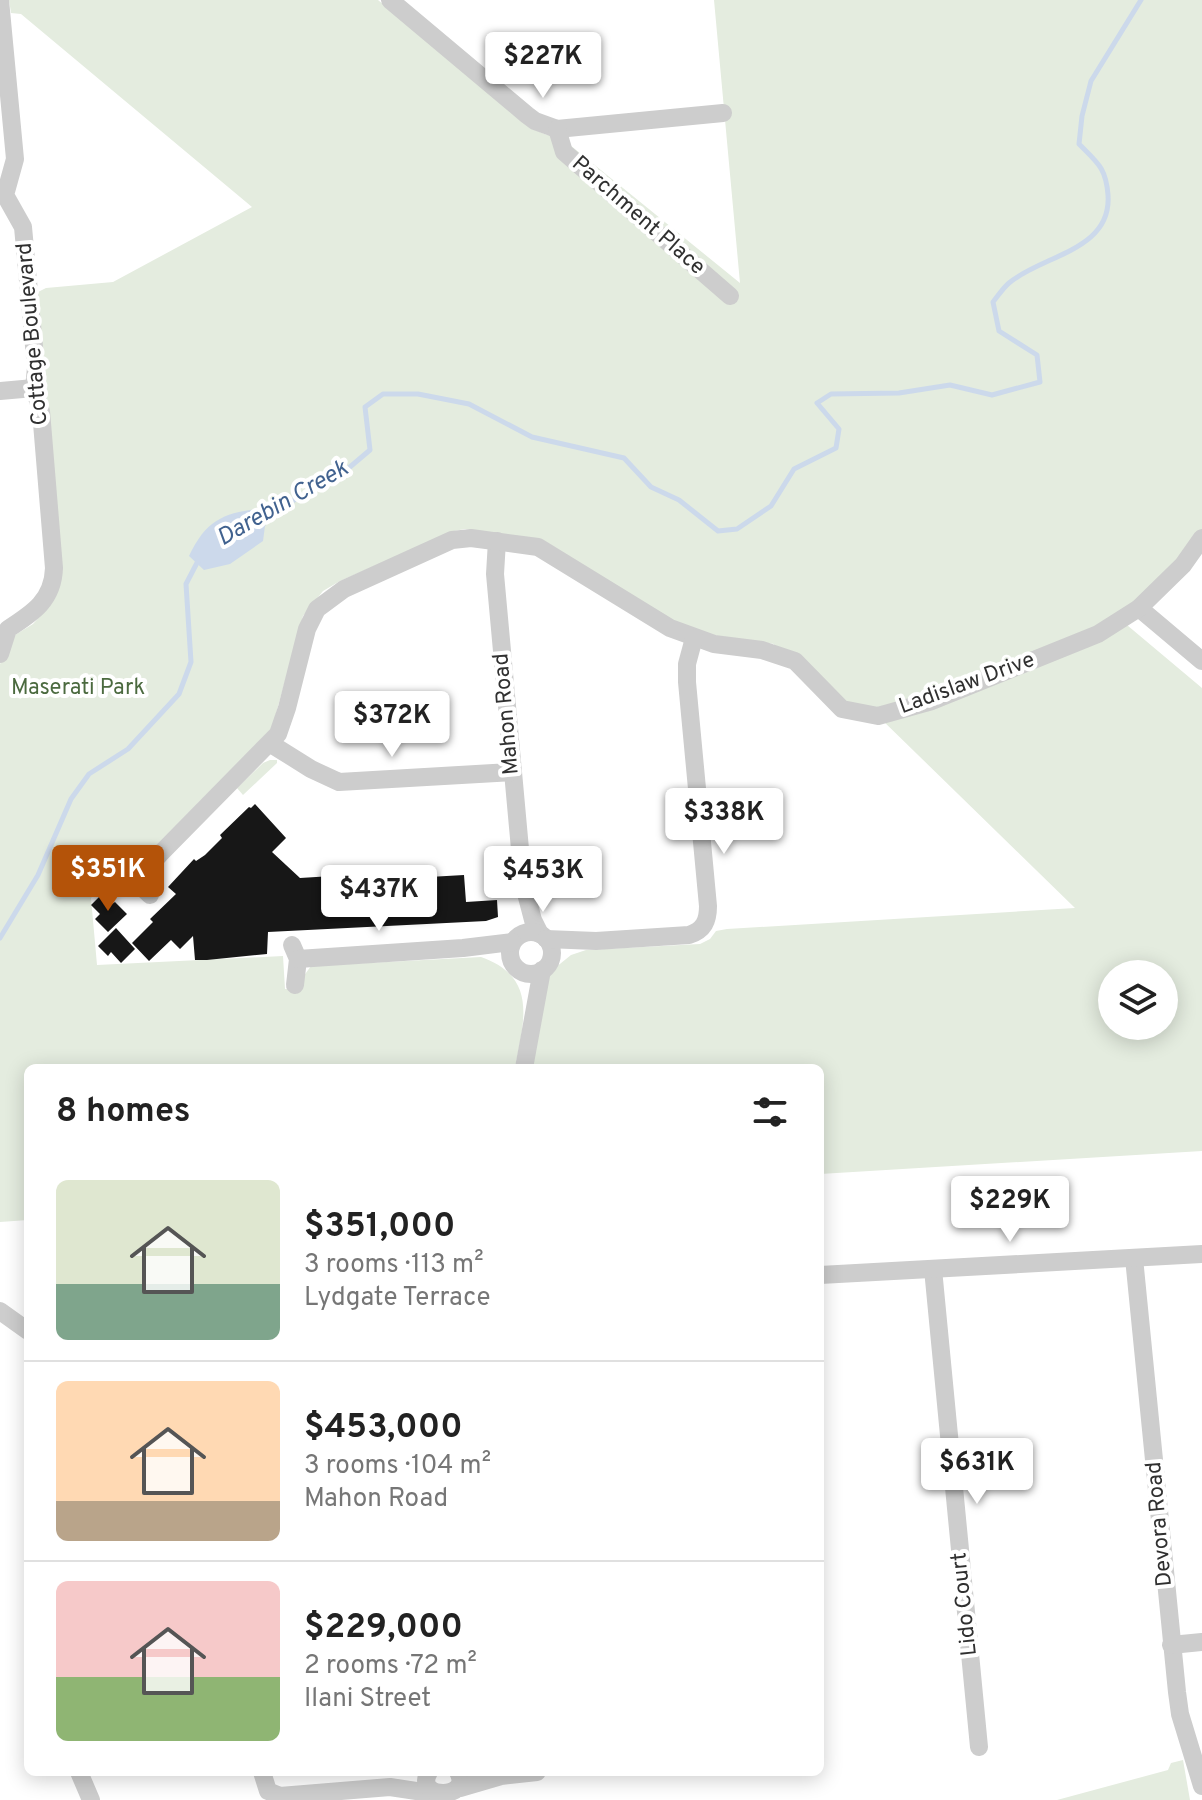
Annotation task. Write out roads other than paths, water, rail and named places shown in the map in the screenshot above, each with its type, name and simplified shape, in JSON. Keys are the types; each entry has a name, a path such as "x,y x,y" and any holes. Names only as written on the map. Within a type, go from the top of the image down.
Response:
{"street":[{"name":"Cottage Boulevard","path":"0,0 15,159 2,196 23,227 36,368 34,388 41,411 54,576 35,613 4,626 0,654"},
{"path":"390,0 535,121 557,129 723,113"},
{"name":"Parchment Place","path":"557,129 564,152 730,296"},
{"path":"0,391 34,388"},
{"name":"Ladislaw Drive","path":"271,744 283,723 309,623 324,601 452,540 471,538 538,547 670,628 714,644 762,650 795,661 842,709 878,716 932,701 1098,634 1139,608 1183,565 1202,538"},
{"name":"Mahon Road","path":"497,541 495,574 524,886 533,920 543,937"},
{"path":"1139,608 1202,661"},
{"path":"515,952 529,932 543,937 596,941 689,935 703,928 707,922 687,682 687,664 694,638"},
{"path":"150,895 130,875 162,852 271,744 339,782 512,772"},
{"name":"Mahon Road","path":"524,886 515,952 533,1014"},
{"path":"543,937 551,949 546,965"},
{"path":"515,952 530,974 596,941"},
{"path":"295,985 295,952 463,948 515,952"},
{"name":"Mahon Road","path":"525,1064 546,965"},
{"path":"824,1275 1202,1254"},
{"name":"Devora Road","path":"1134,1258 1171,1645 1180,1714 1202,1786"},
{"name":"Lido Court","path":"933,1269 979,1747"},
{"path":"0,1311 24,1328"},
{"path":"1171,1645 1202,1642"},
{"path":"81,1776 91,1800"},
{"path":"263,1776 268,1791 280,1796 390,1787 420,1776"},
{"path":"427,1776 426,1783 434,1797"},
{"path":"390,1787 447,1799 459,1785 501,1776"}],"water":[{"path":"263,508 276,510 276,513 265,526 263,541 230,564 204,570 189,556 210,525 228,515"}],"waterway":[{"name":"Darebin Creek","path":"271,513 344,472 370,450 365,407 383,394 418,394 469,404 532,437 624,458 651,487 679,500 718,531 737,529 771,506 794,469 836,448 839,429 817,403 831,394 899,393 950,385 992,395 1040,382 1037,355 999,331 993,302 1007,285 1023,273 1087,240 1099,228 1106,214 1108,195 1103,172 1079,144 1082,116 1091,81 1141,0"},
{"name":"Darebin Creek","path":"0,938 38,875 71,799 89,774 128,749 179,694 191,662 186,584 199,559"}],"park label":[{"name":"Maserati Park","path":"78,688"}]}
